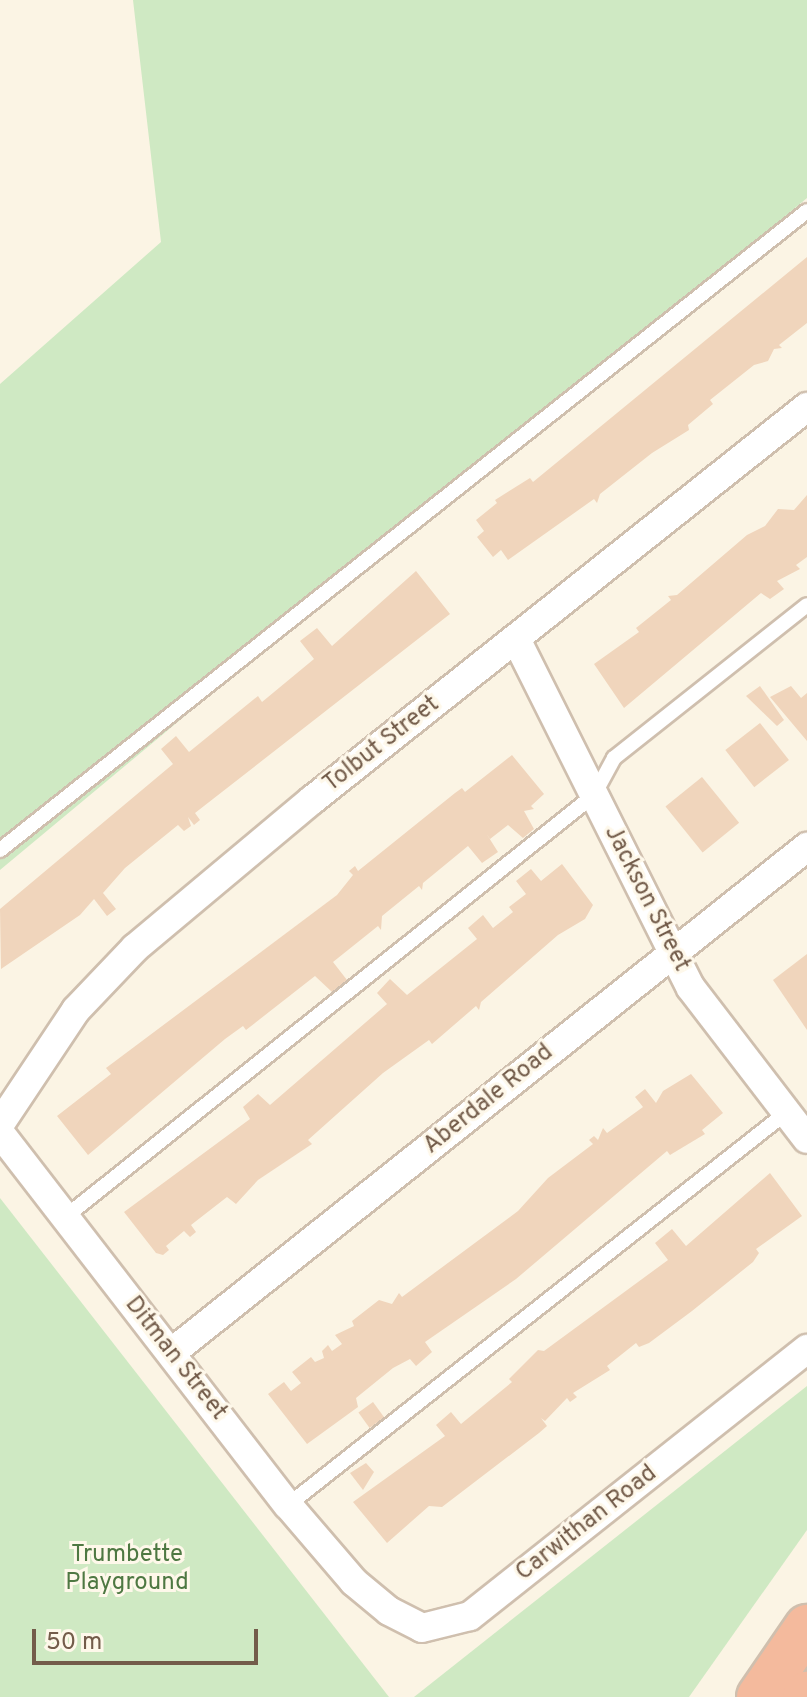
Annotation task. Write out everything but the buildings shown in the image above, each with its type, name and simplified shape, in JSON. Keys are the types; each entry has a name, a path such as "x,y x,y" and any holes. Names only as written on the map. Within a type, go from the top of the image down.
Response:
{"highway":[{"path":"759,1697 807,1627"}],"street":[{"name":"Tolbut Street","path":"0,1124 76,1010 135,948 807,407"},
{"name":"Jackson Street","path":"516,639 691,988 807,1139"},
{"name":"Aberdale Road","path":"171,1353 807,847"},
{"name":"Ditman Street","path":"0,1133 288,1505 354,1582"},
{"name":"Carwithan Road","path":"354,1582 389,1611 422,1628 470,1616 807,1349"}],"lane":[{"path":"0,850 807,211"},
{"path":"64,1218 594,795 614,758 807,605"},
{"path":"288,1505 787,1112"}],"green space":[{"path":"133,0 807,0 807,198 0,870 0,384 161,242"},
{"name":"Trumbette Playground","path":"0,1198 389,1697 0,1697"},
{"path":"807,1386 807,1530 689,1697 414,1697"}]}
